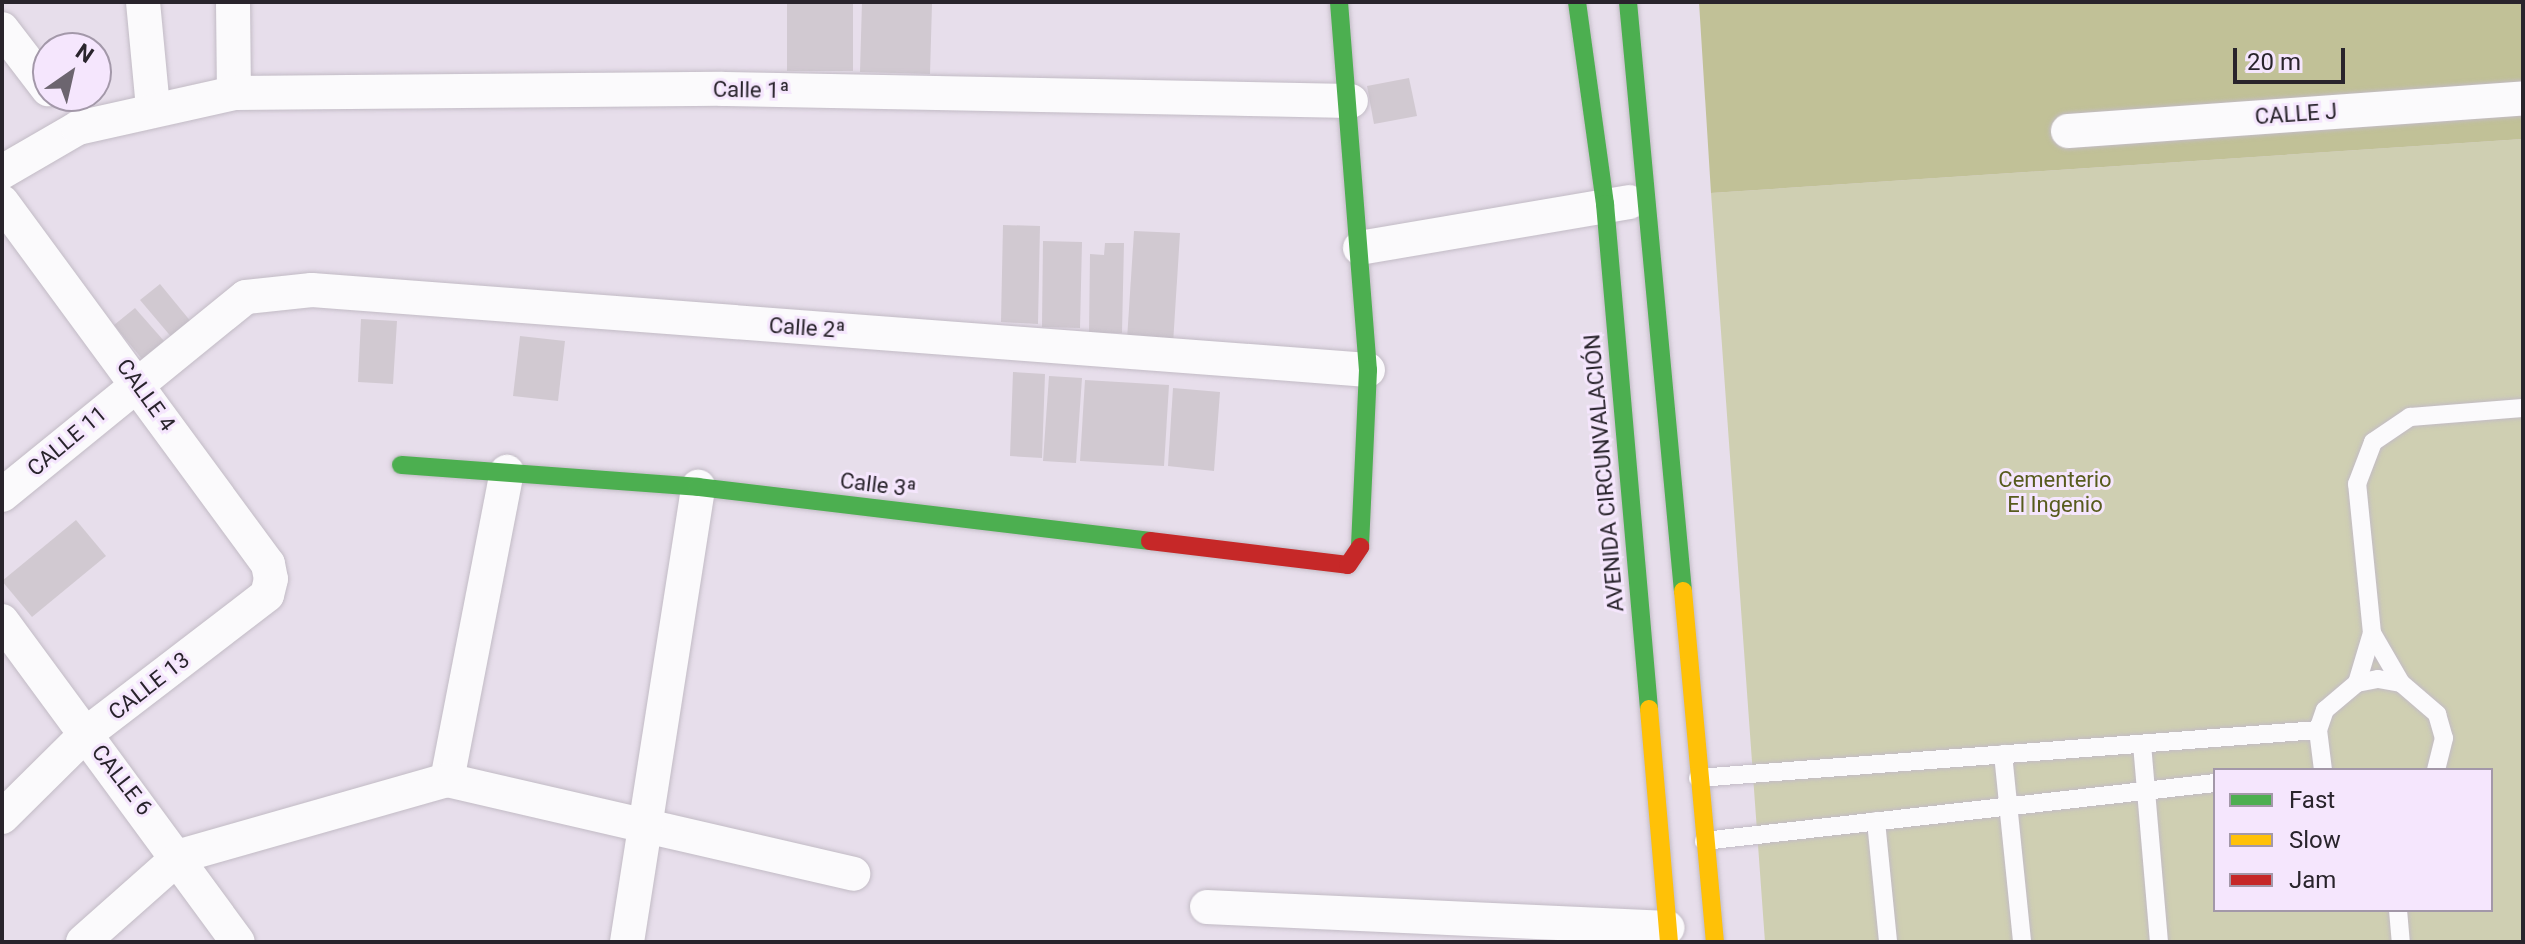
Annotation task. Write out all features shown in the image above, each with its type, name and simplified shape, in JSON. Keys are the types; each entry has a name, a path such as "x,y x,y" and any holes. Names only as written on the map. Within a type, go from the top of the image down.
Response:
{"main road":[{"path":"1339,2 1351,101 1368,370"},
{"name":"AVENIDA CIRCUNVALACIÓN","path":"1577,2 1605,204 1668,935"},
{"path":"1628,2 1642,201 1708,840 1715,942"},
{"name":"Calle 3ª","path":"401,465 698,487 1348,565 1360,550 1368,370"}],"street":[{"path":"143,2 153,108"},
{"path":"233,2 234,93"},
{"path":"2,29 32,68"},
{"name":"Calle 1ª","path":"2,172 78,128 153,108 234,93 722,89 1351,101"},
{"name":"CALLE J","path":"2068,131 2523,98"},
{"path":"66,112 78,128"},
{"path":"1360,248 1605,204 1642,201"},
{"name":"CALLE 4","path":"2,202 268,564 267,595"},
{"name":"Calle 2ª","path":"246,297 312,290 1368,370"},
{"name":"CALLE 11","path":"2,495 246,297"},
{"path":"447,780 507,472"},
{"path":"627,942 698,487"},
{"name":"CALLE 13","path":"2,817 86,734 267,595"},
{"name":"CALLE 6","path":"2,621 180,856 238,942"},
{"path":"83,942 180,856 447,780 643,831 853,874"},
{"path":"1207,907 1668,935"}],"lane":[{"path":"2323,768 2318,730 2325,710 2357,683 2372,633 2357,484 2373,442 2410,417 2523,408"},
{"path":"2372,633 2401,683 2437,714 2444,738 2436,768"},
{"path":"2357,683 2401,683"},
{"path":"1655,781 2318,730"},
{"path":"2142,744 2159,942"},
{"path":"2003,754 2022,942"},
{"path":"1662,845 2213,783"},
{"path":"1876,821 1888,942"},
{"path":"2398,912 2401,942"}],"green space":[{"path":"1699,2 2523,2 2523,139 1711,193"},
{"name":"Cementerio El Ingenio","path":"2523,139 2523,942 1765,942 1711,193"}],"building":[{"path":"787,2 853,2 853,71 787,71"},
{"path":"862,2 932,4 930,74 860,72"},
{"path":"1409,78 1417,116 1374,124 1367,86"},
{"path":"1003,225 1040,226 1038,324 1001,322"},
{"path":"1134,231 1180,233 1173,344 1127,340"},
{"path":"1043,241 1082,242 1080,328 1042,327"},
{"path":"1105,243 1124,243 1122,333 1089,333 1090,254 1104,255"},
{"path":"160,284 192,323 173,339 140,300"},
{"path":"135,308 164,341 142,359 114,325"},
{"path":"361,319 397,321 393,384 358,382"},
{"path":"520,336 565,341 558,401 513,396"},
{"path":"1013,372 1045,374 1042,458 1010,456"},
{"path":"1049,376 1082,378 1076,463 1043,461"},
{"path":"1085,380 1169,385 1164,466 1080,461"},
{"path":"1173,388 1220,392 1214,471 1168,466"},
{"path":"76,520 106,556 32,617 2,581"}],"traffic: fast":[{"path":"1339,2 1368,370 1360,547"},
{"path":"1577,2 1605,204 1649,709"},
{"path":"1628,2 1683,591"},
{"path":"401,465 698,487 1150,541"}],"traffic: slow":[{"path":"1683,591 1715,942"},
{"path":"1649,709 1669,942"}],"traffic: jam":[{"path":"1150,541 1348,565 1360,547"}]}
